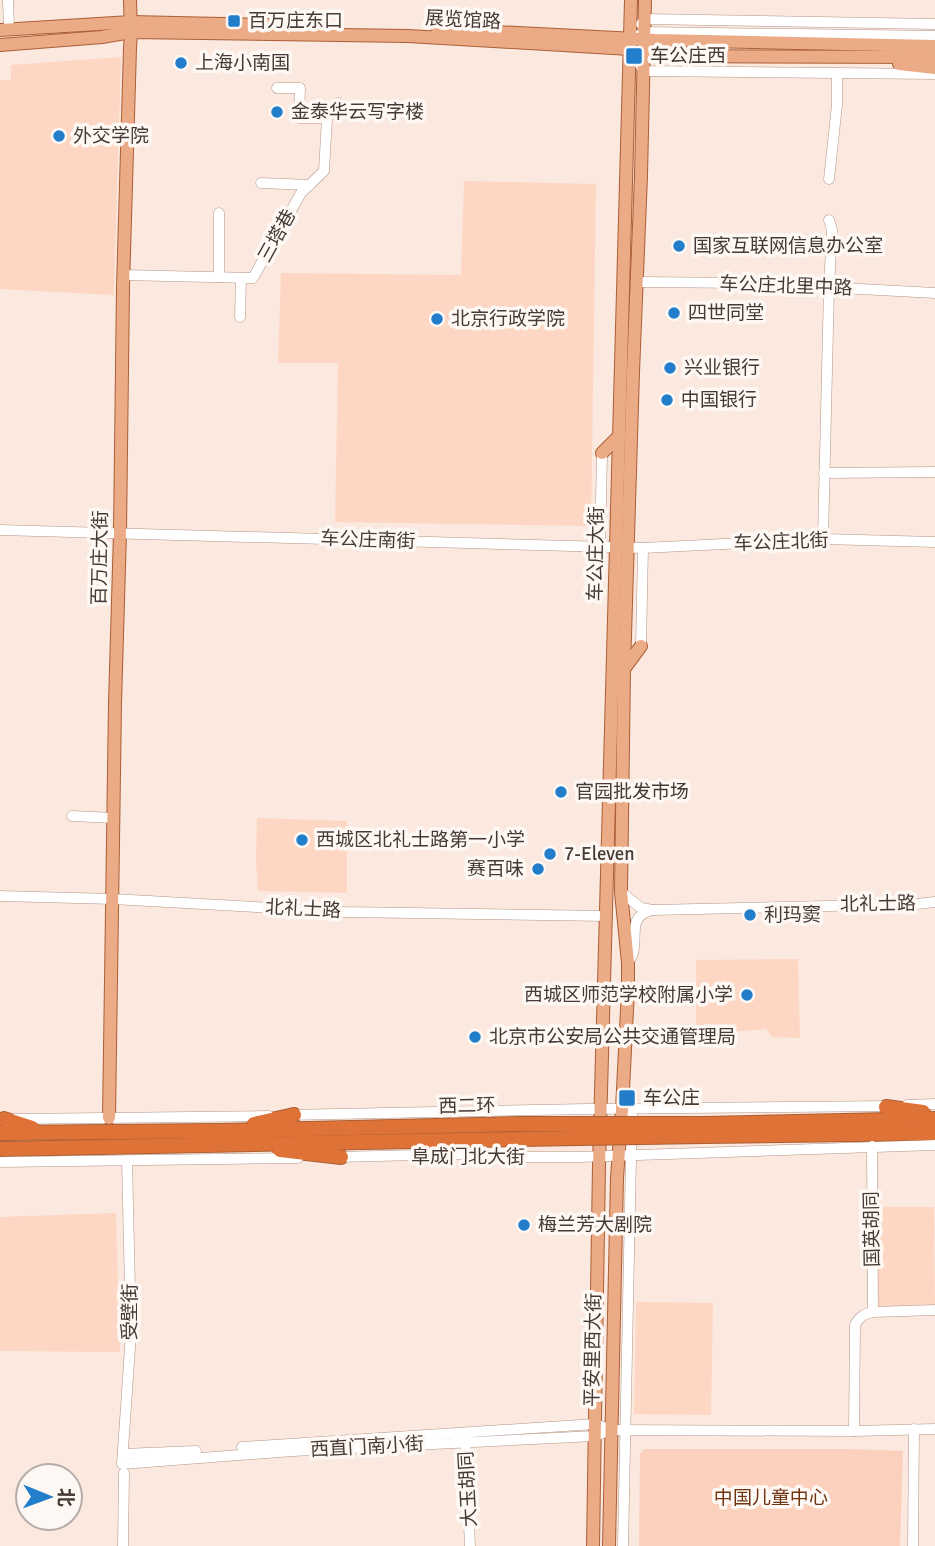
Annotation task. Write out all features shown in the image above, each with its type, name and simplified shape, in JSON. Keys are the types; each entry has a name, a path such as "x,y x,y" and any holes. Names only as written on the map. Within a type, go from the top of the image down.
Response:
{"highway":[{"path":"886,1107 935,1113"},
{"path":"219,1138 293,1115"},
{"name":"西二环","path":"704,1130 935,1119"},
{"name":"西二环","path":"1,1124 47,1133 219,1138"},
{"name":"西二环","path":"0,1149 219,1138 519,1131 935,1133"},
{"path":"219,1138 341,1157"}],"main road":[{"name":"百万庄大街","path":"109,1118 130,0"},
{"name":"车公庄大街","path":"627,1109 628,963 621,892 624,669 618,437 631,0"},
{"path":"644,56 645,0"},
{"name":"展览馆路","path":"0,45 102,37 131,27"},
{"name":"展览馆路","path":"5,30 131,27 630,44 645,30"},
{"path":"645,30 935,46"},
{"path":"630,44 644,56 935,57"},
{"name":"车公庄大街","path":"601,1109 621,548 637,282 644,56"},
{"path":"847,57 935,68"},
{"path":"603,453 618,437"},
{"path":"624,669 641,646"},
{"name":"平安里西大街","path":"593,1546 601,1109"},
{"name":"平安里西大街","path":"609,1546 617,1178 625,1155 627,1109"}],"street":[{"path":"5,30 8,0"},
{"path":"761,21 815,34"},
{"path":"935,24 761,21 645,30 630,44 644,71 935,74"},
{"path":"645,30 935,36"},
{"path":"829,179 837,104 837,73"},
{"path":"277,88 300,88 299,118 327,118 338,103"},
{"name":"三塔巷","path":"123,275 253,278 301,193 324,171 327,118"},
{"name":"三塔巷","path":"261,183 310,185"},
{"path":"219,213 219,277"},
{"path":"823,539 832,230 829,220"},
{"name":"三塔巷","path":"240,317 241,278"},
{"name":"车公庄北里中路","path":"637,282 747,283 935,293"},
{"path":"600,547 603,453"},
{"path":"824,473 935,472"},
{"name":"车公庄南街","path":"0,530 621,548"},
{"name":"车公庄北街","path":"621,548 823,539 935,542"},
{"path":"641,646 643,548"},
{"path":"72,816 114,818"},
{"name":"北礼士路","path":"621,892 641,908 653,910 935,902"},
{"name":"北礼士路","path":"0,896 113,899 345,912 606,916"},
{"path":"628,963 633,954 638,918 643,912 653,910"},
{"path":"1,1124 109,1118 774,1106 886,1107 935,1104"},
{"name":"阜成门北大街","path":"0,1162 457,1154 516,1157 600,1156 935,1145"},
{"name":"国英胡同","path":"872,1146 873,1312"},
{"path":"623,1546 625,1155"},
{"name":"受壁街","path":"123,1546 123,1464 131,1333 127,1160"},
{"path":"854,1431 855,1325 864,1314 873,1312 935,1310"},
{"path":"913,1546 914,1429"},
{"name":"西直门南小街","path":"123,1464 199,1451 595,1430 935,1429"},
{"name":"大玉胡同","path":"465,1438 470,1546"}],"shaded area":[{"name":"外交学院","path":"121,57 114,295 0,289 0,80 11,80 11,65"},
{"name":"北京行政学院","path":"464,181 596,184 591,526 335,522 338,363 278,363 281,273 461,275"},
{"name":"西城区北礼士路第一小学","path":"257,818 347,821 347,893 258,891"},
{"name":"西城区师范学校附属小学","path":"798,959 800,1038 772,1037 766,1029 696,1035 696,960"},
{"path":"874,1207 934,1207 935,1305 877,1307"},
{"path":"116,1213 120,1352 0,1351 0,1217"},
{"path":"636,1302 713,1303 711,1415 634,1414"}],"green space":[{"name":"中国儿童中心","path":"644,1449 903,1451 900,1546 639,1546 640,1454"}],"place":[{"name":"百万庄东口","path":"234,21"},
{"name":"车公庄西","path":"634,56"},
{"name":"上海小南国","path":"181,63"},
{"name":"金泰华云写字楼","path":"277,112"},
{"name":"外交学院","path":"59,136"},
{"name":"国家互联网信息办公室","path":"679,246"},
{"name":"四世同堂","path":"674,313"},
{"name":"北京行政学院","path":"437,319"},
{"name":"兴业银行","path":"670,368"},
{"name":"中国银行","path":"667,400"},
{"name":"官园批发市场","path":"561,792"},
{"name":"西城区北礼士路第一小学","path":"302,840"},
{"name":"7-Eleven","path":"550,854"},
{"name":"赛百味","path":"538,869"},
{"name":"利玛窦","path":"750,915"},
{"name":"西城区师范学校附属小学","path":"747,995"},
{"name":"北京市公安局公共交通管理局","path":"475,1037"},
{"name":"车公庄","path":"627,1098"},
{"name":"梅兰芳大剧院","path":"524,1225"}]}
